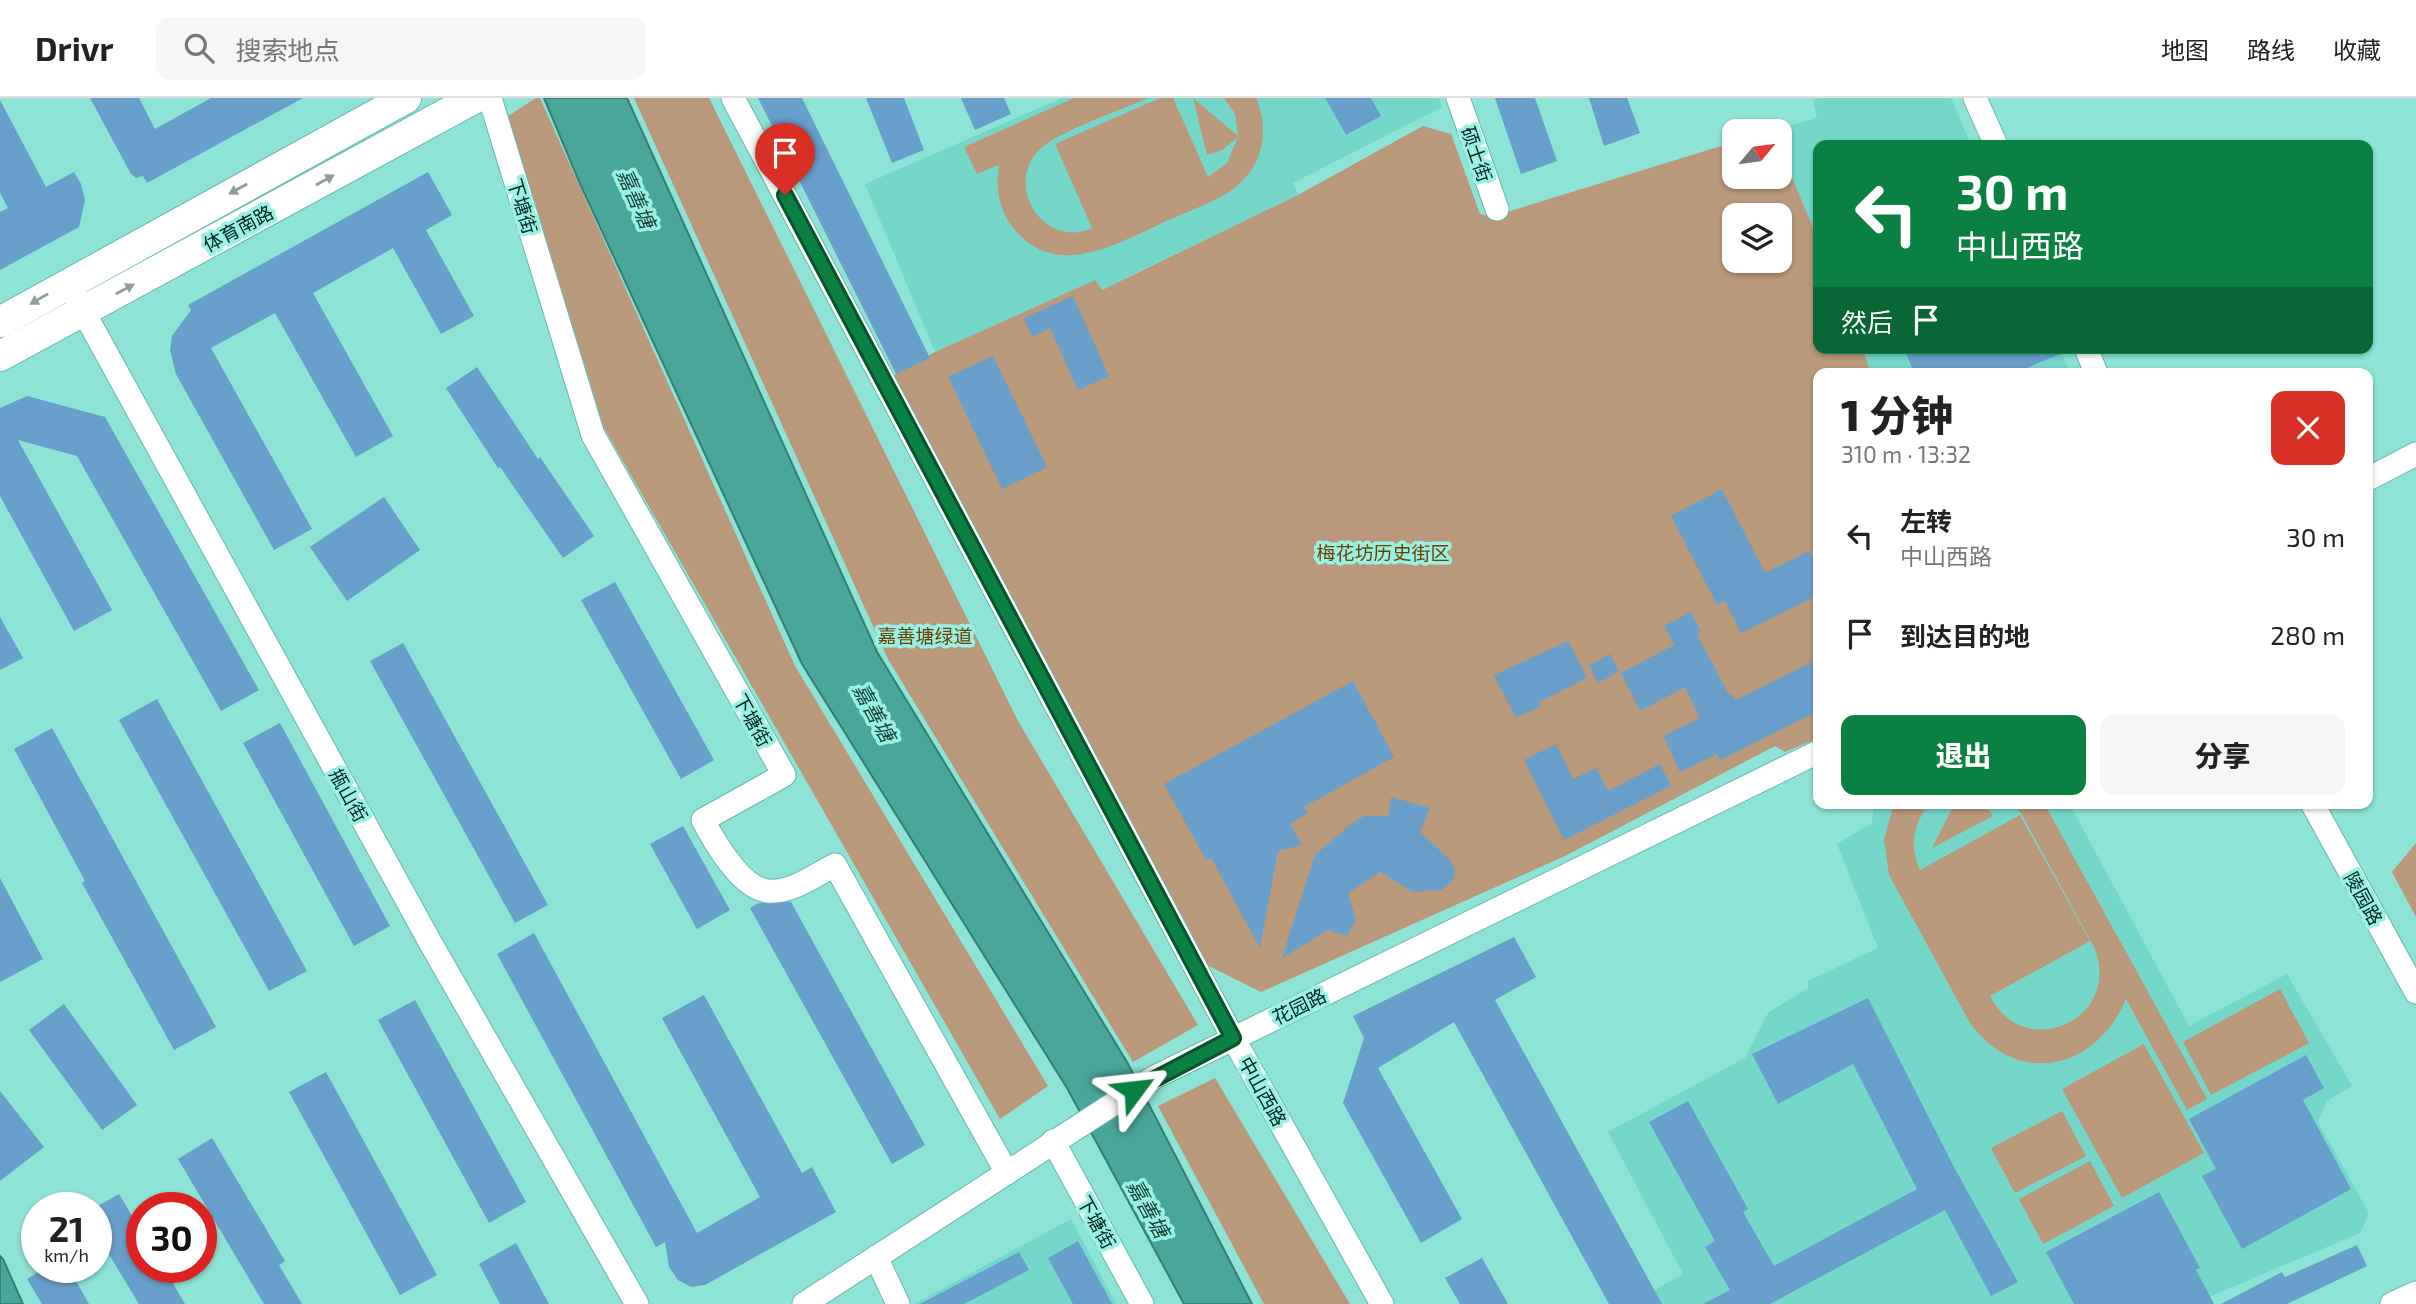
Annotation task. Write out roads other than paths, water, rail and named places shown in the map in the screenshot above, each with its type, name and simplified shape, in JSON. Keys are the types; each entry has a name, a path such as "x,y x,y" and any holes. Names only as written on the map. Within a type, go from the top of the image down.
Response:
{"main road":[{"name":"体育南路","path":"0,322 68,282 406,98"},
{"name":"体育南路","path":"0,356 475,98"}],"street":[{"name":"下塘街","path":"489,98 593,435 784,775 703,820 716,844 734,868 754,886 767,892 800,884 835,865 1007,1173"},
{"name":"中山西路","path":"733,98 1233,1038 1382,1304"},
{"name":"硕士街","path":"1458,98 1497,209"},
{"path":"1975,98 1994,140"},
{"name":"甁山街","path":"68,282 430,942 637,1304"},
{"path":"2373,476 2416,454"},
{"name":"花园路","path":"804,1304 1155,1077 1813,754"},
{"name":"陵园路","path":"2315,809 2416,992"},
{"name":"下塘街","path":"1053,1141 1142,1304"},
{"path":"876,1257 898,1304"},
{"path":"2392,1304 2416,1293"}],"water":[{"name":"嘉善塘","path":"544,98 627,98 877,652 1127,1062 1252,1304 1184,1304 1067,1088 802,664 581,186"},
{"path":"0,1256 3,1259 23,1304 0,1304"}],"park label":[{"name":"梅花坊历史街区","path":"1383,552"},
{"name":"嘉善塘绿道","path":"925,635"}]}
